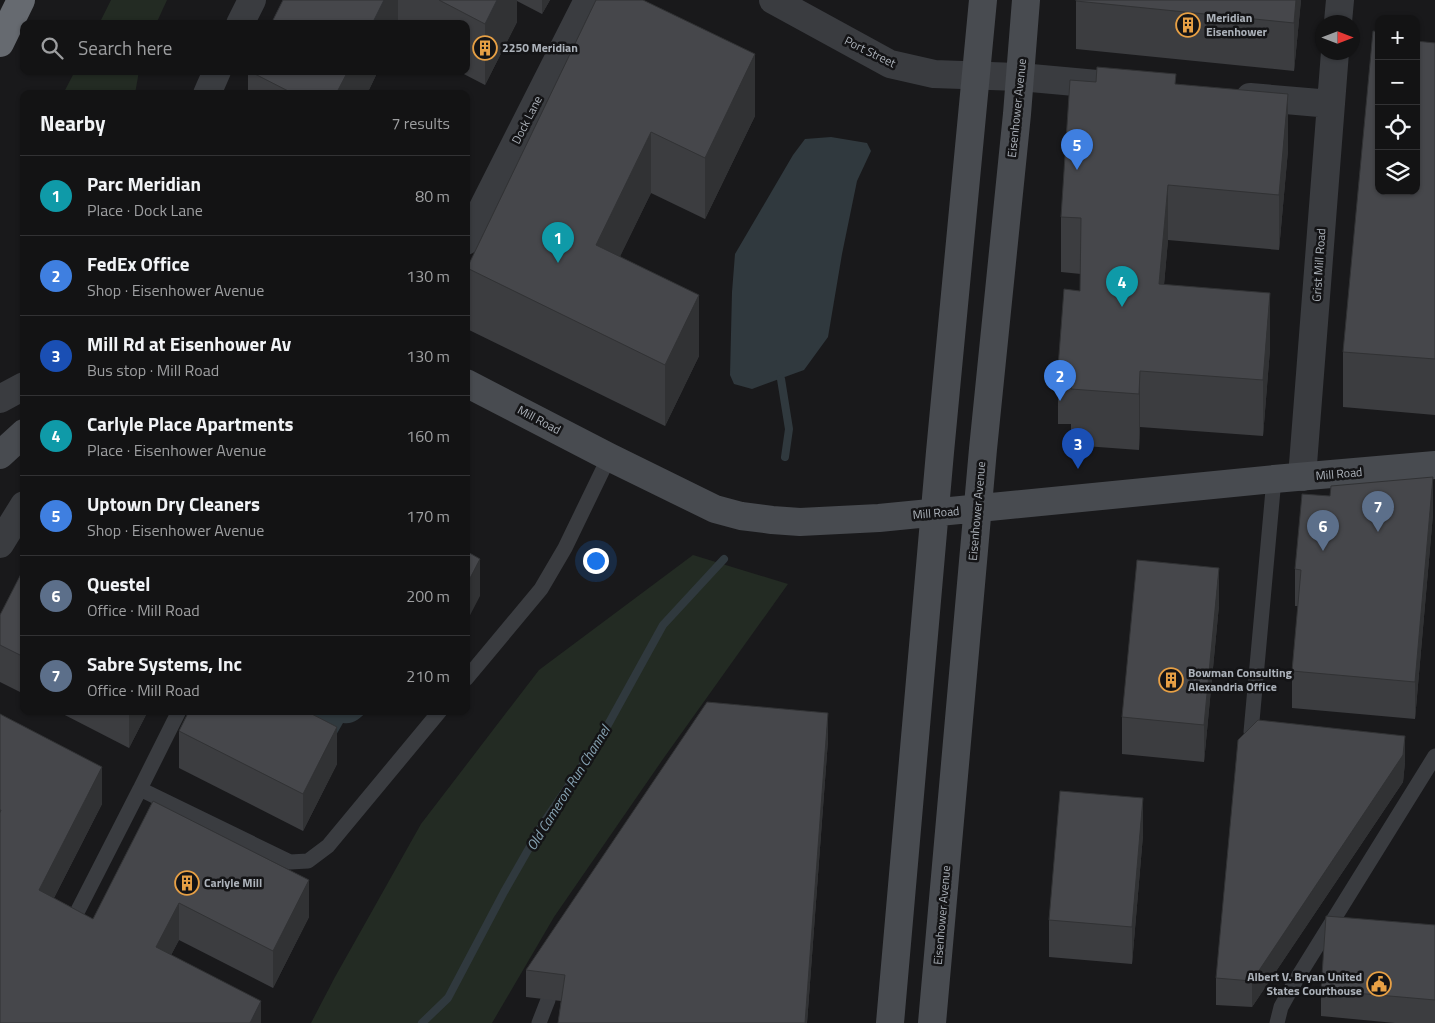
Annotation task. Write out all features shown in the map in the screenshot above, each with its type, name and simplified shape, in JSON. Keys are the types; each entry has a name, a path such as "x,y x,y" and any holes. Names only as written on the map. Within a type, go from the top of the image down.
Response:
{"highway":[{"path":"0,43 21,0"}],"main road":[{"path":"895,1023 935,513 983,0"},
{"name":"Eisenhower Avenue","path":"932,1023 977,509 1020,78 1026,0"},
{"name":"Mill Road","path":"470,385 708,506 741,516 800,522 871,519 1435,465"},
{"path":"0,455 20,437"}],"street":[{"path":"242,20 252,0"},
{"name":"Dock Lane","path":"470,233 588,0"},
{"name":"Port Street","path":"773,0 890,64 934,74 1020,78 1129,87"},
{"path":"1339,15 1340,0"},
{"name":"Grist Mill Road","path":"1302,477 1334,60"},
{"path":"209,90 215,75"},
{"path":"1225,95 1331,104"},
{"path":"0,399 20,388"},
{"path":"0,544 20,512"}],"lane":[{"path":"470,674 541,589 565,548 609,457"},
{"path":"1274,479 1251,732 1279,735"},
{"path":"63,940 177,715"},
{"path":"140,789 290,862 308,860 328,846 437,715"},
{"path":"1277,1023 1281,1007 1296,980 1435,756"},
{"path":"539,1023 548,1000"}],"shaded area":[{"path":"111,0 167,0 158,20 101,20"},
{"path":"73,75 138,75 136,90 65,90"},
{"path":"831,137 867,143 871,151 857,181 828,337 804,370 752,389 734,384 730,375 735,254 793,155 805,139"},
{"path":"693,555 788,584 663,759 554,917 492,1023 311,1023 421,824 539,670"},
{"path":"314,715 362,715 353,722 343,723 335,737 310,724"}],"building":[{"path":"283,0 384,0 374,20 273,20"},
{"path":"439,0 497,0 485,24"},
{"path":"596,0 643,0 755,54 705,158 651,132 596,245 699,295 665,365 470,269 470,262"},
{"path":"1076,0 1296,0 1294,23"},
{"path":"1373,31 1375,31 1375,195 1420,195 1420,41 1435,43 1435,359 1343,352"},
{"path":"1097,67 1176,74 1175,84 1288,94 1279,195 1168,185 1159,284 1270,293 1263,380 1140,371 1139,394 1071,389 1073,369 1058,368 1064,289 1080,291 1081,218 1061,217 1070,80 1096,82"},
{"path":"257,75 346,75 338,90 286,90"},
{"path":"1433,477 1415,682 1292,671 1301,570 1295,569 1302,494 1330,496 1331,486"},
{"path":"470,553 480,559 470,578"},
{"name":"Bowman Consulting Alexandria Office","path":"1137,560 1219,568 1204,725 1122,717"},
{"path":"20,576 20,655 0,645 0,615"},
{"path":"707,702 828,713 805,1023 558,1023 565,975 526,970"},
{"name":"Carlyle Mill","path":"0,714 102,767 39,890 93,919 153,801 309,880 273,951 179,903 156,947 261,1001 250,1023 0,1023"},
{"path":"187,715 314,715 337,727 303,794 179,731"},
{"path":"1258,720 1405,736 1403,755 1252,981 1216,978 1238,740"},
{"path":"1060,791 1143,798 1132,927 1049,920"},
{"name":"Albert V. Bryan United States Courthouse","path":"1326,916 1435,925 1435,1000 1321,990"}],"waterway":[{"path":"781,379 789,429 785,457"},
{"name":"Old Cameron Run Channel","path":"422,1023 448,998 504,892 544,822 599,741 663,625 724,559"}],"place":[{"name":"Meridian Eisenhower","path":"1188,25"},
{"name":"2250 Meridian","path":"485,48"},
{"name":"Uptown Dry Cleaners","path":"1077,170"},
{"name":"Parc Meridian","path":"558,263"},
{"name":"Carlyle Place Apartments","path":"1122,307"},
{"name":"FedEx Office","path":"1060,401"},
{"name":"Mill Rd at Eisenhower Av","path":"1078,469"},
{"name":"Sabre Systems, Inc","path":"1378,532"},
{"name":"Questel","path":"1323,551"},
{"name":"Bowman Consulting Alexandria Office","path":"1171,680"},
{"name":"Carlyle Mill","path":"187,883"},
{"name":"Albert V. Bryan United States Courthouse","path":"1379,984"}]}
